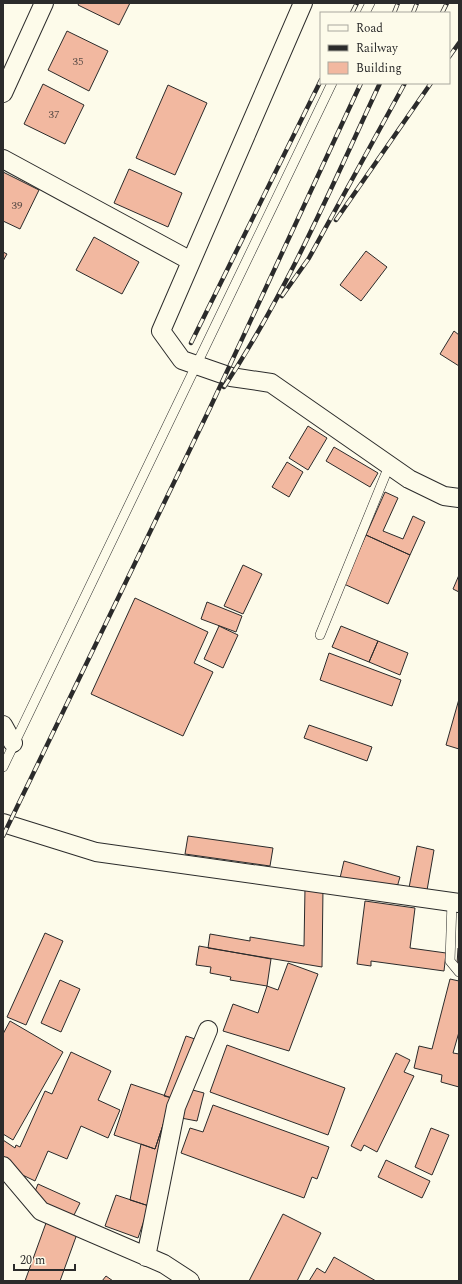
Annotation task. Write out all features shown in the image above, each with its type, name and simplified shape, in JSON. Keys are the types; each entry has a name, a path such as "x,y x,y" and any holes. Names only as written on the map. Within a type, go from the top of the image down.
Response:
{"street":[{"path":"3,93 44,3"},
{"path":"303,3 161,331 182,360 231,377 271,383 409,479 444,496 459,498"},
{"path":"3,159 191,261"},
{"path":"3,725 13,743"},
{"path":"3,823 96,852 455,903"},
{"path":"146,1257 176,1107 208,1030"},
{"path":"3,1166 41,1211 164,1264 190,1281"}],"lane":[{"path":"366,12 370,3"},
{"path":"3,767 13,743 332,84"},
{"path":"320,635 389,466"},
{"path":"455,903 450,961 459,972"}],"building":[{"path":"79,3 130,3 119,25 78,5"},
{"path":"67,31 108,51 89,91 48,70"},
{"path":"43,84 84,105 65,144 24,124"},
{"path":"168,85 207,103 175,175 136,158"},
{"path":"129,169 182,193 168,227 114,203"},
{"path":"3,172 39,190 20,229 3,221"},
{"path":"94,237 139,262 122,294 76,270"},
{"path":"366,251 387,267 361,301 340,285"},
{"path":"3,252 7,254 3,261"},
{"path":"454,331 459,335 459,366 440,354"},
{"path":"308,426 327,438 308,470 289,458"},
{"path":"334,447 378,473 370,487 326,461"},
{"path":"287,462 303,472 289,497 272,487"},
{"path":"385,492 398,498 383,531 403,539 413,516 425,522 410,555 366,535"},
{"path":"366,535 410,555 388,604 344,584"},
{"path":"243,565 262,574 243,614 224,606"},
{"path":"459,575 459,592 453,589"},
{"path":"135,598 208,632 194,663 213,672 183,736 91,694"},
{"path":"207,602 242,616 236,632 201,619"},
{"path":"219,626 238,635 223,668 204,659"},
{"path":"341,626 378,641 369,662 332,647"},
{"path":"378,641 408,653 400,675 369,662"},
{"path":"329,653 401,680 392,706 320,680"},
{"path":"459,699 459,749 446,745"},
{"path":"309,725 372,747 367,761 304,738"},
{"path":"188,836 273,848 270,866 185,854"},
{"path":"417,846 434,850 426,896 408,893"},
{"path":"344,861 400,877 395,894 340,878"},
{"path":"305,888 323,888 322,967 208,948 210,934 250,941 250,937 304,946"},
{"path":"365,901 415,908 410,948 446,953 444,971 371,961 371,966 357,964"},
{"path":"45,933 63,941 26,1025 7,1017"},
{"path":"199,946 271,959 267,986 230,980 231,977 210,973 211,967 196,965"},
{"path":"458,948 459,965 457,965"},
{"path":"288,963 318,974 289,1051 223,1031 233,1004 258,1013 267,986 278,990"},
{"path":"450,979 459,981 459,1032 453,1053 459,1054 459,1087 441,1082 442,1075 414,1068 419,1046 432,1049"},
{"path":"60,980 80,989 61,1032 41,1023"},
{"path":"10,1021 63,1052 13,1140 3,1134 3,1034"},
{"path":"186,1036 198,1040 149,1206 130,1200 141,1144 155,1149 172,1098 164,1096"},
{"path":"227,1045 345,1088 328,1135 210,1092"},
{"path":"71,1052 111,1071 98,1100 120,1110 108,1138 81,1126 67,1159 48,1151 35,1181 6,1167 3,1161 3,1140 15,1148 16,1145 20,1147 45,1091 52,1094"},
{"path":"396,1053 410,1060 404,1072 414,1076 377,1152 364,1145 361,1151 351,1146"},
{"path":"131,1084 172,1098 155,1149 114,1135"},
{"path":"189,1089 204,1093 197,1121 181,1118"},
{"path":"213,1105 329,1147 317,1179 312,1177 304,1198 181,1153 190,1128 203,1132"},
{"path":"431,1128 449,1135 432,1175 415,1167"},
{"path":"386,1160 430,1181 422,1198 378,1177"},
{"path":"38,1184 80,1203 73,1217 32,1199"},
{"path":"116,1195 149,1206 138,1238 105,1226"},
{"path":"283,1214 321,1233 297,1281 249,1281"},
{"path":"46,1223 77,1234 60,1281 25,1281"},
{"path":"334,1257 376,1281 309,1281 317,1268 325,1273"},
{"path":"106,1276 113,1281 102,1281"}],"railway":[{"path":"352,12 357,3"},
{"path":"394,12 398,3"},
{"path":"413,12 417,3"},
{"path":"442,12 447,3"},
{"path":"450,56 459,43"},
{"path":"191,343 320,82"},
{"path":"3,836 210,408 361,84"},
{"path":"224,387 268,314 308,238 380,84"},
{"path":"282,296 309,258 404,84"},
{"path":"336,220 430,84"}]}
